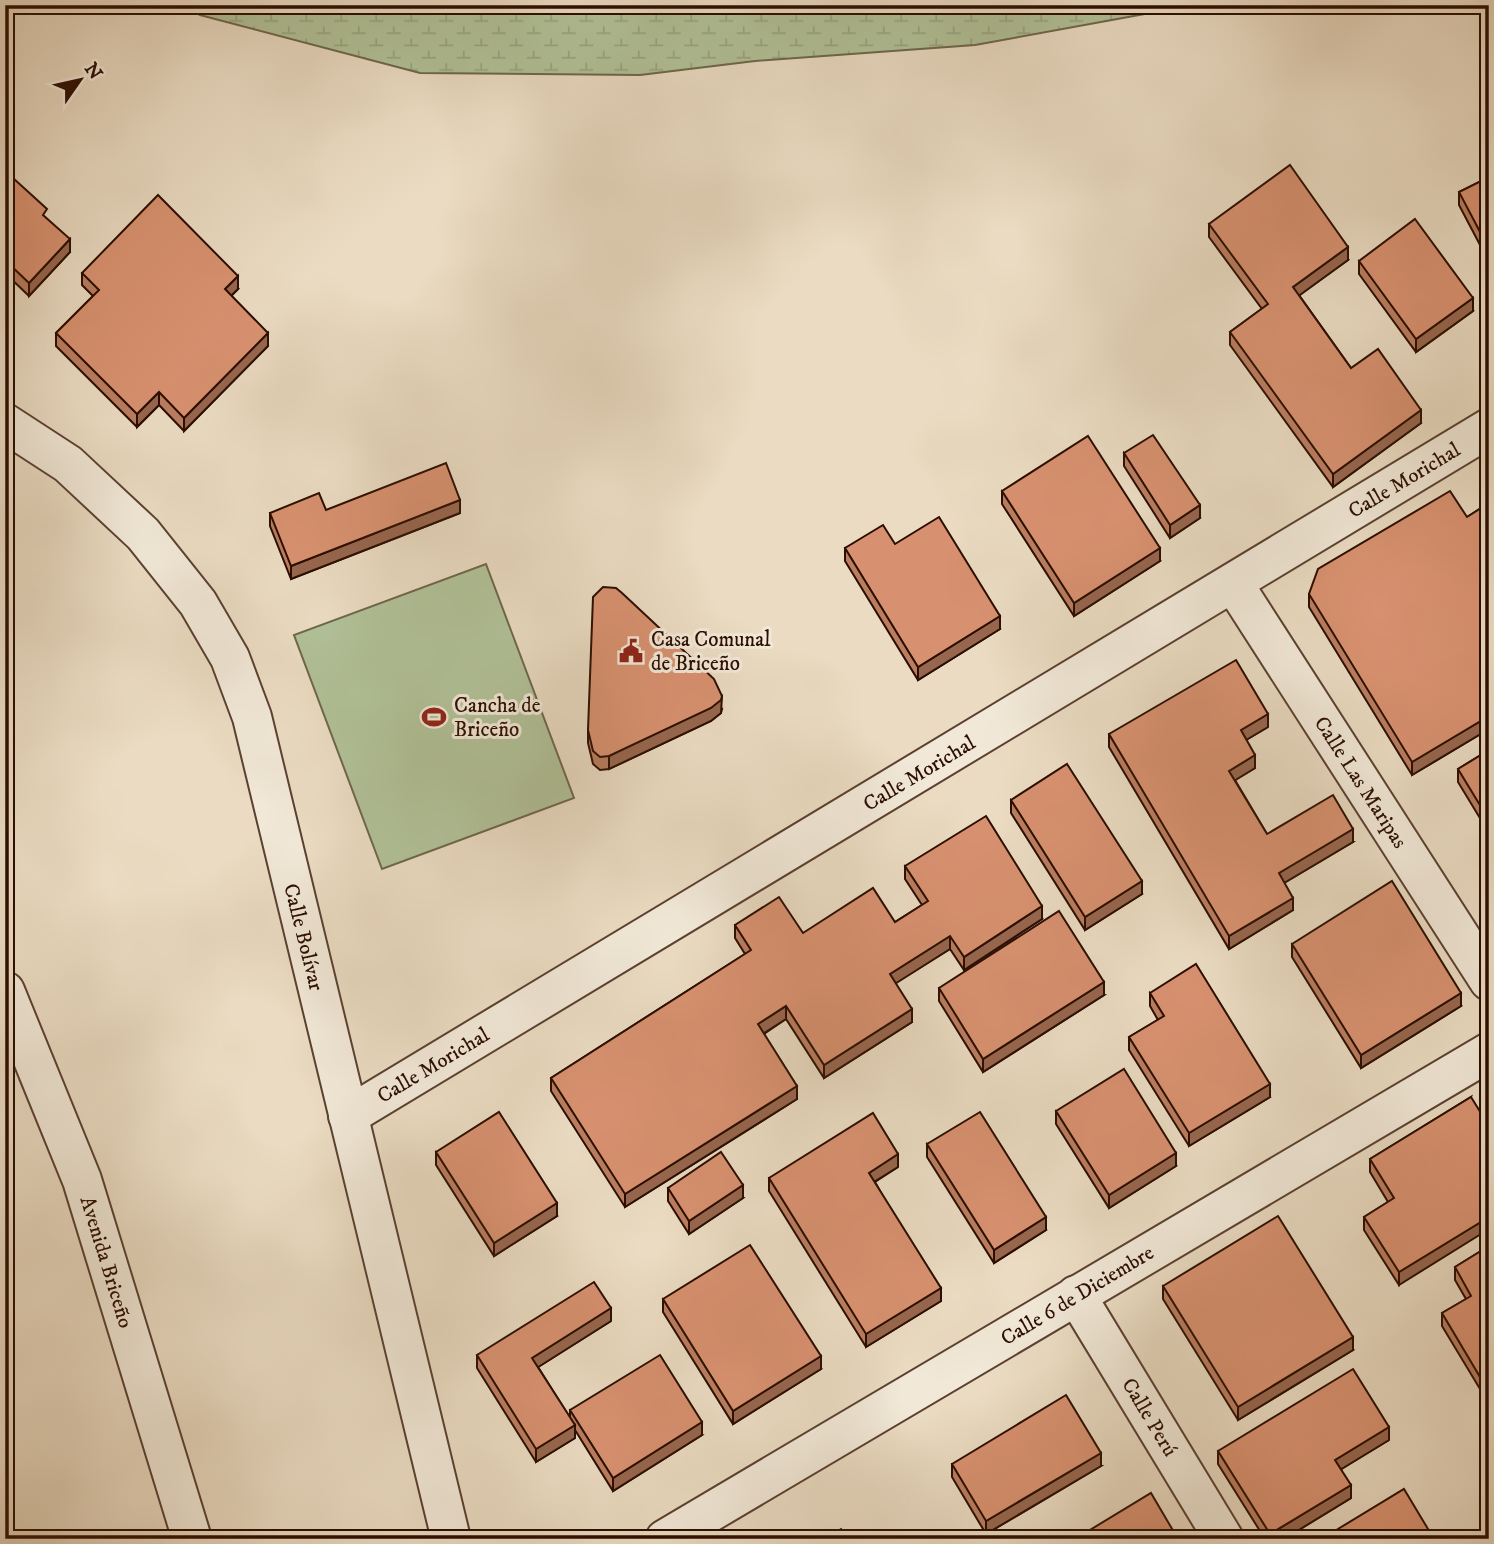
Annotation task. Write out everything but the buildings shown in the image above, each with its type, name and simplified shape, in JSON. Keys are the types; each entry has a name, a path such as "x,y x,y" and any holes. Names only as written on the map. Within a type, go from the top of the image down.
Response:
{"street":[{"name":"Calle Bolívar","path":"5,423 68,464 143,534 198,603 230,658 252,717 451,1539"},
{"name":"Calle Morichal","path":"348,1116 1489,429"},
{"name":"Calle Las Maripas","path":"1233,583 1489,981"},
{"name":"Avenida Briceño","path":"5,992 82,1180 192,1539"},
{"name":"Calle 6 de Diciembre","path":"665,1539 1489,1052"},
{"name":"Calle Perú","path":"1076,1295 1224,1539"}],"green space":[{"path":"185,5 1194,5 975,45 755,61 640,75 420,73 200,15"},
{"name":"Cancha de Briceño","path":"486,564 574,798 382,869 294,635"}],"place":[{"name":"Casa Comunal de Briceño","path":"631,651"},
{"name":"Cancha de Briceño","path":"434,717"}]}
